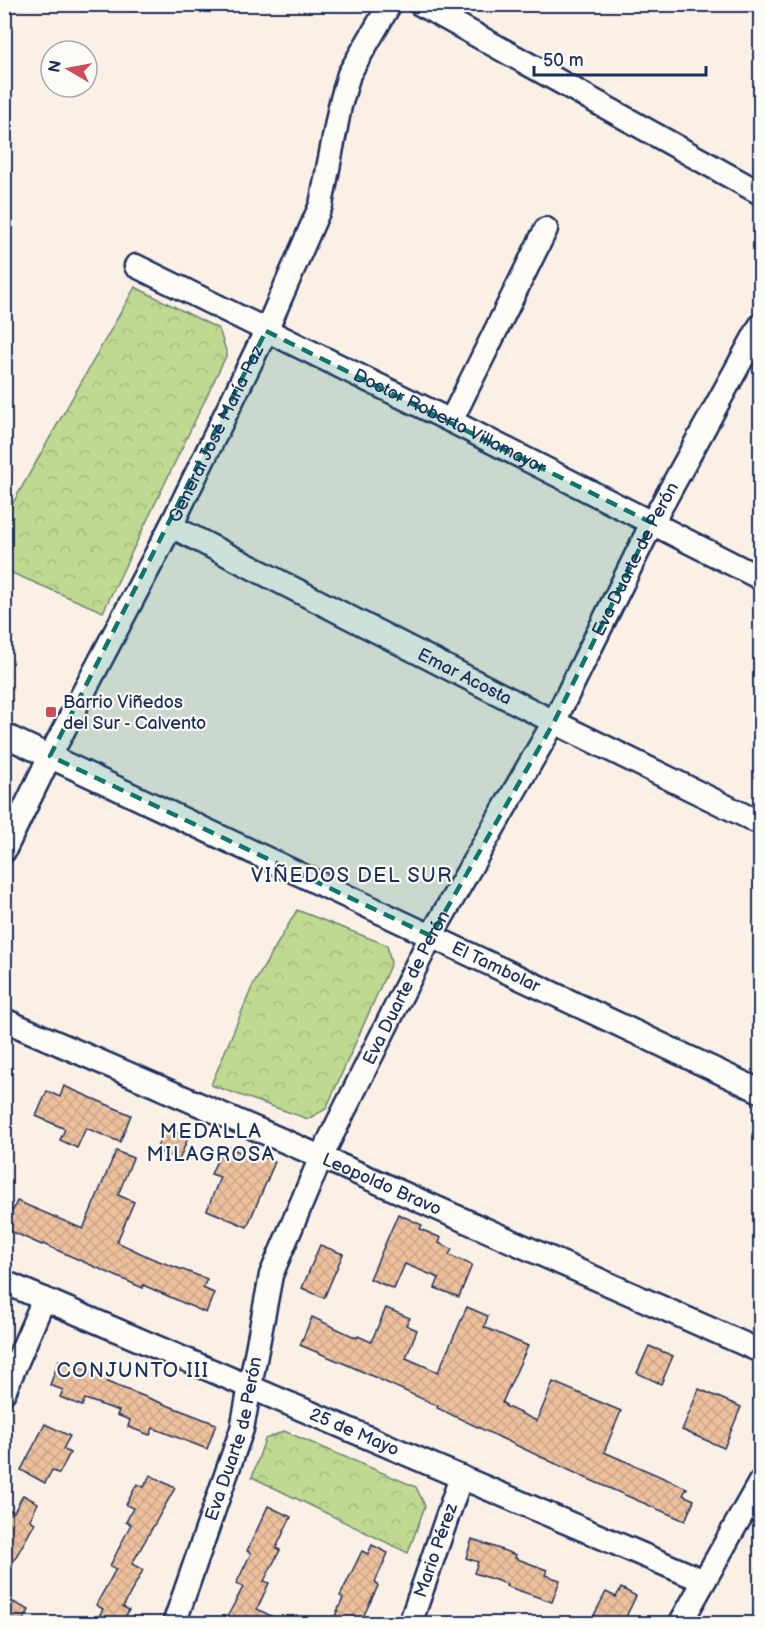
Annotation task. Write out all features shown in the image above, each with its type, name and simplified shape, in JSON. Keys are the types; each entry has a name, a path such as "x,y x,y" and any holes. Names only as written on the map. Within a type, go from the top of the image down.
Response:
{"street":[{"name":"General José María Paz","path":"4,851 50,756 171,526 266,331 321,205 340,106 349,74 390,4"},
{"path":"420,4 760,193"},
{"path":"451,421 546,229"},
{"name":"Doctor Roberto Villamayor","path":"136,266 451,421 760,578"},
{"name":"Eva Duarte de Perón","path":"174,1623 242,1429 271,1275 321,1157 431,936 554,722 652,524 760,326"},
{"name":"Emar Acosta","path":"171,526 554,722 760,823"},
{"name":"El Tambolar","path":"4,735 760,1091"},
{"name":"Leopoldo Bravo","path":"4,1020 760,1351"},
{"name":"25 de Mayo","path":"4,1282 704,1581"},
{"path":"4,1392 44,1299"},
{"name":"Mario Pérez","path":"410,1623 460,1477"},
{"path":"680,1623 760,1482"}],"highlighted area":[{"path":"266,331 652,523 554,722 431,936 50,756"}],"green space":[{"path":"135,287 219,329 227,354 103,612 5,570 5,517"},
{"path":"297,910 387,945 391,963 326,1109 308,1119 211,1085 252,987"},
{"path":"284,1431 416,1487 425,1506 408,1553 252,1477 265,1439"}],"building":[{"path":"64,1086 131,1115 120,1142 86,1128 77,1148 60,1140 65,1129 36,1116 47,1091 60,1097"},
{"path":"165,1128 188,1138 179,1160 156,1150"},
{"path":"224,1145 244,1154 246,1150 275,1162 247,1227 207,1210 220,1177 211,1174"},
{"path":"116,1151 133,1158 118,1195 134,1202 117,1242 151,1258 207,1279 203,1288 214,1293 206,1313 4,1228 4,1206 13,1210 17,1201 83,1229"},
{"path":"398,1214 422,1225 420,1229 441,1238 439,1243 452,1249 449,1255 472,1265 459,1297 435,1288 439,1278 405,1264 394,1289 370,1279"},
{"path":"320,1245 343,1254 324,1298 302,1288"},
{"path":"467,1307 488,1316 484,1327 528,1346 502,1403 505,1406 537,1421 553,1382 621,1411 604,1452 687,1488 683,1495 694,1500 685,1521 588,1479 437,1408 438,1406 300,1345 312,1317 371,1342 386,1308 410,1318 406,1325 417,1330 406,1358 438,1372"},
{"path":"649,1346 673,1356 661,1384 637,1373"},
{"path":"59,1360 109,1378 107,1382 216,1424 207,1449 153,1428 150,1435 128,1427 130,1420 117,1415 119,1411 85,1399 82,1406 60,1397 63,1390 50,1385"},
{"path":"699,1389 741,1407 724,1448 682,1430"},
{"path":"45,1424 70,1436 63,1449 70,1453 59,1474 52,1470 45,1483 21,1470"},
{"path":"150,1475 175,1488 132,1564 143,1570 123,1607 129,1610 122,1623 109,1623 98,1618 103,1609 96,1605 116,1569 110,1566 131,1524 126,1522 133,1508 126,1505 137,1484 144,1487"},
{"path":"23,1495 38,1503 30,1520 35,1523 4,1578 4,1507 14,1512"},
{"path":"268,1506 291,1517 276,1548 280,1550 264,1581 269,1583 257,1609 285,1623 224,1623 243,1587 236,1584 251,1553 247,1551"},
{"path":"472,1539 516,1555 515,1558 547,1570 545,1575 560,1580 552,1602 474,1573 478,1562 466,1558"},
{"path":"372,1545 388,1553 375,1582 378,1586 360,1623 332,1623 343,1598 340,1596 362,1551 368,1554"},
{"path":"621,1588 636,1596 623,1623 590,1623 606,1592 616,1597"},
{"path":"13,1602 29,1610 22,1623 4,1623 4,1618"}],"place":[{"name":"Barrio Viñedos del Sur - Calvento","path":"51,712"}],"district":[{"name":"VIÑEDOS DEL SUR","path":"352,875"},
{"name":"MEDALLA MILAGROSA","path":"211,1142"},
{"name":"CONJUNTO III","path":"133,1370"}]}
